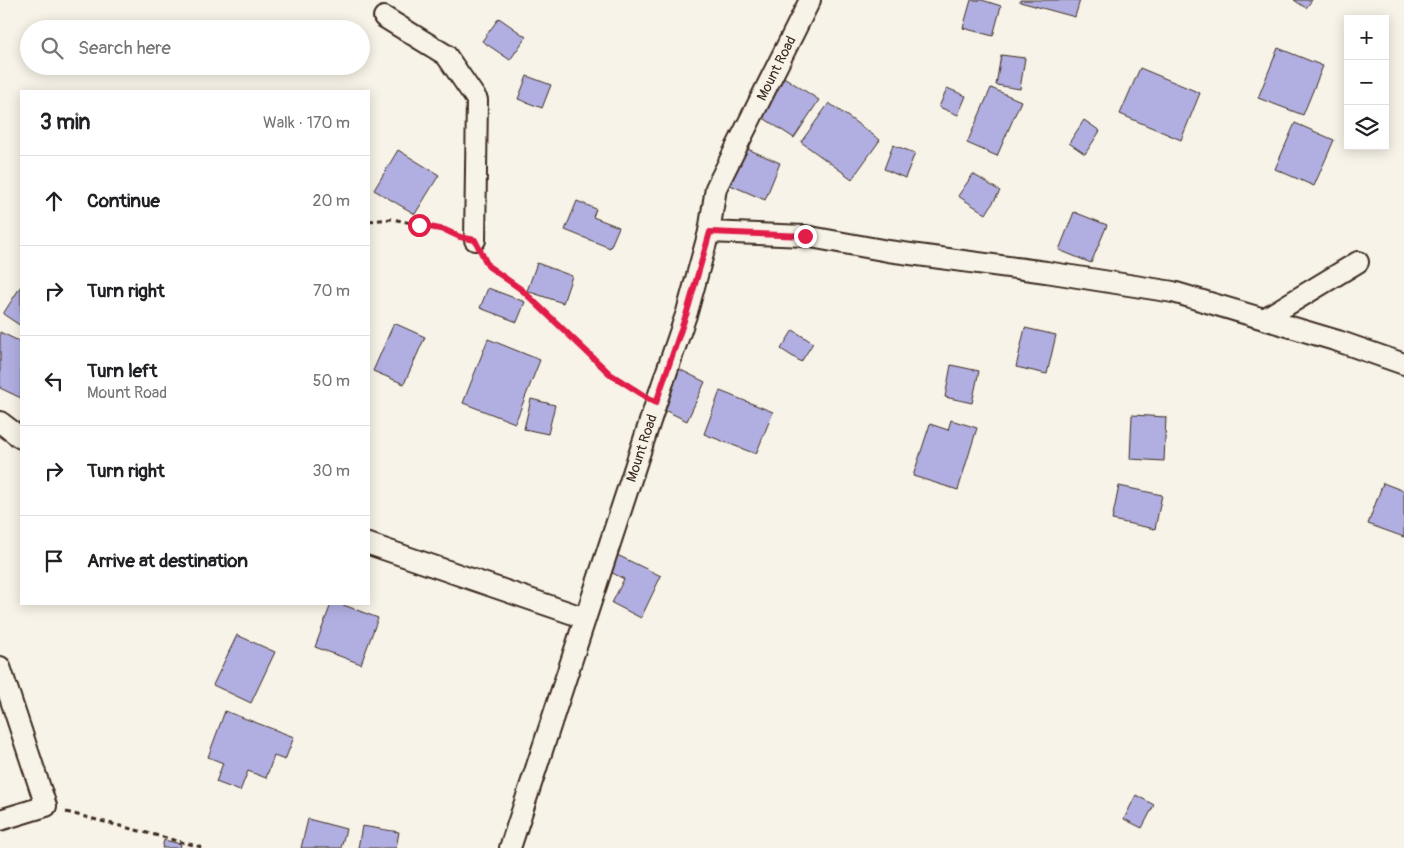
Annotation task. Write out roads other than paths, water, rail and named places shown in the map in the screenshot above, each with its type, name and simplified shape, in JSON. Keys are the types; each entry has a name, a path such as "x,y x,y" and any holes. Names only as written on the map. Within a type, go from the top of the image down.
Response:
{"street":[{"name":"Mount Road","path":"510,848 687,312 710,232 716,188 810,0"},
{"path":"384,17 446,54 477,100 475,240"},
{"path":"710,232 805,236 888,251 1046,272 1173,292 1338,341 1404,364"},
{"path":"1264,319 1358,262"},
{"path":"0,422 20,437"},
{"path":"370,544 585,618"},
{"path":"0,667 46,806 0,820"}]}
